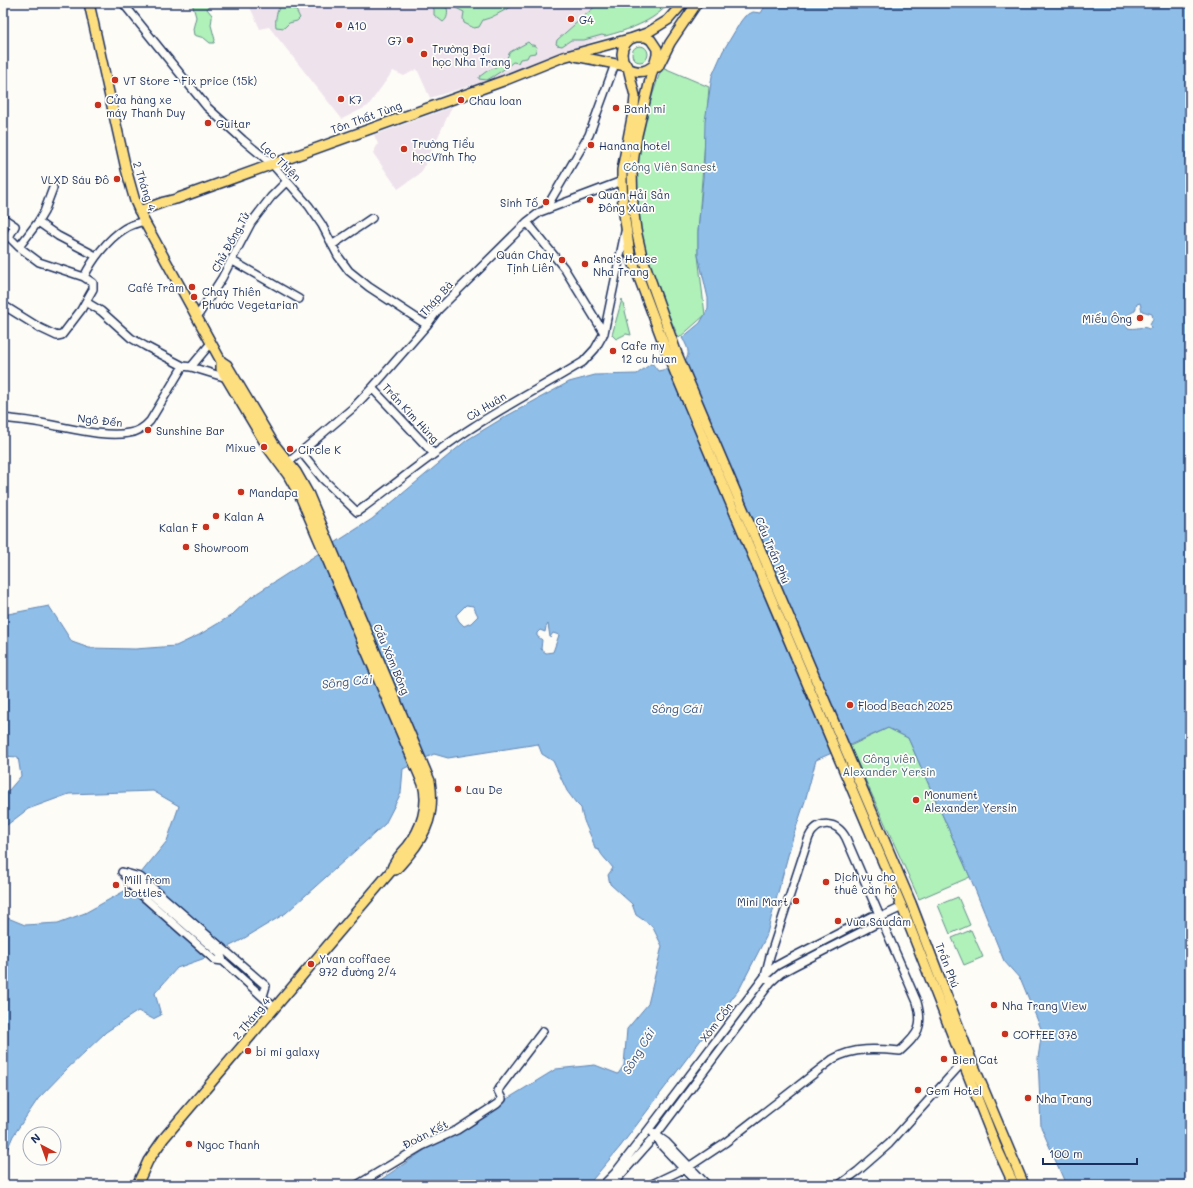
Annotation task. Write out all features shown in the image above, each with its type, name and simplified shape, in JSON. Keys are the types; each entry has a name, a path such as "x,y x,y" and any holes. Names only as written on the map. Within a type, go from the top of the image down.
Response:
{"main road":[{"name":"2 Tháng 4","path":"89,3 126,169 141,216 212,343 227,378 268,448 305,496"},
{"name":"Tôn Thất Tùng","path":"141,216 164,202 176,199 503,81 563,57 633,38 668,20 683,3"},
{"path":"627,67 637,72 647,70 696,3"},
{"path":"642,114 660,62 696,3"},
{"path":"641,36 651,40 657,49 656,59 637,136 632,170 633,206 636,230 642,256 673,356 632,260 626,230 622,181 634,107 634,96 627,67 623,60 622,54 626,43 633,38 641,36"},
{"name":"Tôn Thất Tùng","path":"563,57 582,56 627,67"},
{"name":"Cầu Trần Phú","path":"673,356 843,757"},
{"name":"2 Tháng 4","path":"221,361 228,365 274,444 289,462 305,496"},
{"name":"Cầu Xóm Bóng","path":"305,496 423,784 424,805 420,834"},
{"name":"Trần Phú","path":"843,757 911,903 967,1060"},
{"name":"Trần Phú","path":"843,757 902,907 1001,1144 1014,1185"},
{"name":"2 Tháng 4","path":"137,1185 148,1161 164,1138 391,871 393,865 409,844 420,834"},
{"path":"902,907 911,903"},
{"name":"Trần Phú","path":"1001,1144 1024,1185"}],"street":[{"name":"Lạc Thiện","path":"123,3 208,107 242,140 272,164 315,214 332,245 346,267 355,277 427,324"},
{"path":"545,210 589,135 615,64"},
{"name":"Chử Đồng Tử","path":"197,317 222,278 251,223 271,197 287,181"},
{"name":"Tháp Bà","path":"289,462 302,453 354,407 438,310 527,222 540,212 622,181"},
{"path":"19,247 44,212 53,188"},
{"path":"84,277 96,256 124,229 141,216"},
{"path":"3,218 15,226 9,237 19,247 39,262 84,277 93,283 93,289 86,302 62,335 58,336 40,328 3,305"},
{"path":"332,245 372,218"},
{"path":"38,222 58,236 96,256"},
{"path":"527,222 564,268 604,332"},
{"name":"Cù Huân","path":"302,453 323,479 357,512 433,453 474,426 584,362 595,349 604,332 626,230"},
{"path":"619,263 624,256 632,260"},
{"path":"231,260 299,299"},
{"path":"86,302 101,311 131,338 145,346 187,366 227,378"},
{"name":"Ngô Đến","path":"3,418 44,423 100,433 128,434 139,431 150,421 187,366 212,343"},
{"name":"Trần Kim Hùng","path":"372,388 433,453"},
{"path":"650,1185 687,1168 726,1142 837,1056 849,1051 863,1049 900,1051 918,1031 921,1016 917,1002 844,833 833,825 827,824 816,828 812,831 809,837 770,956 765,976 771,982"},
{"path":"263,996 266,986 140,877 122,872 215,960 223,961 275,1008"},
{"name":"Xóm Cồn","path":"612,1185 656,1135 771,982 781,973 876,924 881,917 902,907"},
{"name":"Xóm Cồn","path":"603,1185 649,1129 765,976 776,966 872,916 881,917"},
{"name":"Đoàn Kết","path":"357,1185 422,1146 457,1130 489,1110 502,1099 498,1090 543,1031"},
{"path":"839,1185 858,1171 889,1144 967,1060"},
{"path":"649,1129 656,1135 662,1146 707,1185"},
{"path":"687,1168 699,1185"}],"shaded area":[{"name":"Trường Đại học Nha Trang","path":"248,3 672,3 652,20 636,27 596,40 498,77 430,98 417,69 404,76 393,71 368,106 342,119 269,27 260,29"},
{"name":"Trường Tiểu họcVĩnh Thọ","path":"452,107 421,173 398,189 373,153 378,144 374,135"}],"green space":[{"path":"192,3 209,3 207,9 212,15 211,25 215,40 214,43 210,43 204,38 194,35 193,29 196,17"},
{"path":"427,3 438,3 447,8 448,11 445,21 443,22 434,15 434,9"},
{"path":"455,3 520,3 483,20 479,27 474,28 464,23 464,12 456,8 457,5"},
{"path":"599,3 669,3 663,10 648,20 631,28 605,36 602,35 584,40 571,40 562,46 556,44 557,40"},
{"path":"285,6 296,10 300,18 297,21 289,23 284,28 276,27 278,11 280,7"},
{"path":"528,42 537,47 535,53 529,54 527,58 520,59 518,63 513,62 487,80 479,79 479,77 487,71 505,61 510,52"},
{"path":"637,46 643,46 648,51 646,60 643,62 637,62 632,57 632,51"},
{"name":"Công Viên Sanest","path":"662,67 709,87 698,232 698,255 705,315 679,338 655,282 649,264 639,226 635,185 637,155 640,140"},
{"path":"622,299 631,335 626,334 616,339 612,335"},
{"name":"Công viên Alexander Yersin","path":"888,728 908,738 970,877 919,899 850,746"},
{"path":"958,897 970,925 950,934 938,905"},
{"path":"971,930 983,957 964,965 952,938"}],"water":[{"name":"Sông Cái","path":"767,3 1190,3 1190,1185 1066,1185 1041,1127 1038,1058 1042,1031 1021,980 1004,961 970,877 908,738 888,728 816,760 793,837 766,937 740,988 620,1147 588,1185 373,1185 432,1145 556,1069 595,1065 618,1074 624,1065 627,1029 648,1004 662,946 652,926 636,915 632,904 610,884 608,875 613,868 599,850 595,849 581,808 567,791 553,761 542,754 538,744 448,758 434,754 403,769 401,793 385,824 286,913 238,942 208,957 177,968 155,993 161,1015 153,1019 138,1011 106,1032 38,1099 13,1136 3,1159 3,916 25,925 58,923 85,913 128,889 167,841 179,806 153,791 69,794 28,809 3,828 3,793 9,790 21,776 18,757 3,756 3,615 49,606 72,642 89,648 135,649 176,646 199,635 232,615 251,597 372,519 467,440 503,418 569,382 595,375 637,374 652,363 658,371 672,368 684,362 688,353 687,346 682,338 700,323 708,309 708,298 698,255 698,232 704,167 705,121 712,76 723,51 741,21 745,16 753,12 761,13","holes":["1140,303 1142,311 1152,314 1153,319 1150,325 1151,328 1128,328 1125,319 1129,314 1135,311 1137,304","466,605 473,606 478,616 471,623 464,626 456,615","548,624 550,637 553,633 559,635 553,652 546,653 541,649 542,640 537,636 537,633 540,630 545,632"]}],"place":[{"name":"G4","path":"571,19"},
{"name":"A10","path":"339,25"},
{"name":"G7","path":"410,40"},
{"name":"Trường Đại học Nha Trang","path":"424,54"},
{"name":"VT Store - Fix price (15k)","path":"115,80"},
{"name":"K7","path":"341,99"},
{"name":"Chau loan","path":"461,100"},
{"name":"Cửa hàng xe máy Thanh Duy","path":"98,105"},
{"name":"Banh mi","path":"616,108"},
{"name":"Guitar","path":"208,123"},
{"name":"Hanana hotel","path":"591,145"},
{"name":"Trường Tiểu họcVĩnh Thọ","path":"404,149"},
{"name":"VLXD Sáu Đô","path":"117,179"},
{"name":"Quán Hải Sản Đông Xuân","path":"590,200"},
{"name":"Sinh Tố","path":"546,202"},
{"name":"Quán Chay Tịnh Liên","path":"562,260"},
{"name":"Ana's House Nha Trang","path":"585,264"},
{"name":"Café Trâm","path":"192,287"},
{"name":"Chay Thiên Phước Vegetarian","path":"194,297"},
{"name":"Miếu Ông","path":"1140,318"},
{"name":"Cafe my 12 cu huan","path":"613,351"},
{"name":"Sunshine Bar","path":"148,430"},
{"name":"Mixue","path":"264,447"},
{"name":"Circle K","path":"290,449"},
{"name":"Mandapa","path":"241,492"},
{"name":"Kalan A","path":"216,516"},
{"name":"Kalan F","path":"206,527"},
{"name":"Showroom","path":"186,547"},
{"name":"Flood Beach 2025","path":"850,705"},
{"name":"Lau De","path":"458,789"},
{"name":"Monument Alexander Yersin","path":"916,800"},
{"name":"Dịch vụ cho thuê căn hộ","path":"826,882"},
{"name":"Mill from bottles","path":"116,885"},
{"name":"Mini Mart","path":"796,901"},
{"name":"Vua Sáudâm","path":"838,921"},
{"name":"Yvan coffaee 972 đường 2/4","path":"311,964"},
{"name":"Nha Trang View","path":"994,1005"},
{"name":"COFFEE 378","path":"1005,1034"},
{"name":"bi mi galaxy","path":"248,1051"},
{"name":"Bien Cat","path":"944,1059"},
{"name":"Gem Hotel","path":"918,1090"},
{"name":"Nha Trang","path":"1028,1098"},
{"name":"Ngoc Thanh","path":"189,1144"}]}
